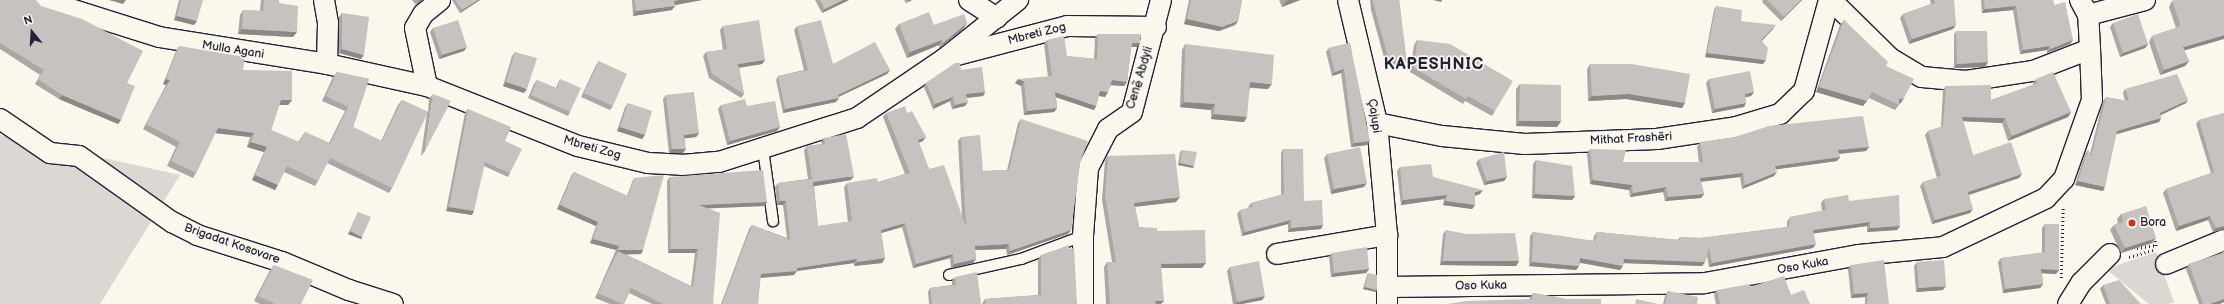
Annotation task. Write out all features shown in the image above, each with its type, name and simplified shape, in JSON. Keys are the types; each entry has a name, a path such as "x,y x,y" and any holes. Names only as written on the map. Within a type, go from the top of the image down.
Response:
{"street":[{"name":"Mulla Agani","path":"42,0 159,37 327,64 427,86"},
{"path":"324,0 328,23 327,64"},
{"path":"427,86 415,28 423,14 440,0"},
{"path":"969,0 997,18"},
{"name":"Mbreti Zog","path":"427,86 578,146 648,163 720,162 857,118 944,59 1018,0"},
{"name":"Cenë Abdyli","path":"1083,304 1083,236 1088,168 1108,129 1132,112 1156,27 1161,0"},
{"name":"Çajupi","path":"1348,0 1377,123 1377,154 1387,235 1388,295"},
{"path":"1830,0 1890,58 1922,77 1966,81 2033,71 2090,48"},
{"name":"Mithat Frashëri","path":"1377,123 1442,136 1525,144 1657,139 1736,127 1780,114 1804,91 1830,0"},
{"path":"2084,8 2145,0"},
{"name":"Oso Kuka","path":"1388,295 1705,283 1859,255 1943,247 2046,198 2064,179 2092,100 2090,48 2084,8"},
{"name":"Mbreti Zog","path":"944,59 1067,26 1156,27"},
{"name":"Brigadat Kosovare","path":"0,119 50,153 78,156 172,222 197,235 282,262 349,290 393,304"},
{"path":"1277,254 1387,235"},
{"path":"2160,252 2224,240"},
{"path":"2068,304 2081,283 2117,256"}],"lane":[{"path":"763,149 774,221"},
{"path":"949,275 1021,259 1083,236"}],"path":[{"path":"2061,280 2064,179"},
{"path":"2152,231 2160,252"},
{"path":"2137,248 2160,252"},
{"path":"2117,256 2160,252"}],"shaded area":[{"path":"0,135 180,175 100,304 0,304"},
{"path":"2156,252 2174,302 2168,304 2149,304 2106,269"}],"building":[{"path":"0,0 36,0 41,6 82,19 143,51 127,83 135,86 121,120 62,95 38,79 44,70 0,43"},
{"path":"181,0 203,0 197,21 177,16"},
{"path":"264,0 279,0 279,3 298,6 297,32 242,29 243,10 263,11"},
{"path":"455,0 478,0 462,10"},
{"path":"635,0 679,0 674,1 675,6 636,11"},
{"path":"820,0 843,0 825,9"},
{"path":"1191,0 1242,0 1238,21 1222,27 1187,19"},
{"path":"1373,0 1399,0 1407,65 1388,57"},
{"path":"1767,0 1801,0 1784,17"},
{"path":"1934,0 1954,0 1956,25 1912,39 1903,14 1935,3"},
{"path":"1984,0 2053,0 2054,5 2065,2 2073,40 2050,49 2050,46 2023,50 2016,6 1985,9"},
{"path":"2224,0 2224,35 2183,47 2189,61 2164,70 2152,36 2181,26 2172,1"},
{"path":"1716,6 1742,10 1741,21 1776,25 1761,40 1768,48 1766,60 1707,53"},
{"path":"929,12 934,25 964,14 967,23 943,43 942,40 910,52 899,24"},
{"path":"342,13 369,17 364,55 342,49"},
{"path":"2138,14 2148,44 2123,53 2113,23"},
{"path":"458,20 467,47 442,55 433,28"},
{"path":"759,20 765,60 738,64 744,94 712,74 706,52 727,49 723,26"},
{"path":"821,20 833,64 875,42 890,70 838,95 839,98 785,109 778,76 808,70 797,26"},
{"path":"1844,20 1888,62 1886,66 1914,79 1904,98 1899,99 1899,105 1872,92 1867,101 1819,87"},
{"path":"1956,31 1987,31 1988,62 1957,64"},
{"path":"1098,34 1141,34 1140,43 1132,43 1127,82 1112,80 1108,92 1100,91 1096,106 1055,92 1057,108 1027,111 1024,81 1018,79 1052,76 1047,40 1064,36 1067,56 1097,59"},
{"path":"1417,40 1450,44 1513,81 1495,111 1468,96 1466,99 1414,68"},
{"path":"1350,43 1370,141 1354,143 1344,69 1335,72 1329,48"},
{"path":"1185,44 1274,55 1272,84 1250,82 1247,117 1214,114 1215,104 1184,102"},
{"path":"179,46 245,57 243,70 292,71 292,100 281,100 271,130 299,142 305,132 330,144 348,107 326,96 337,72 369,79 353,127 382,141 402,100 428,112 392,188 330,158 318,181 287,166 278,185 255,175 267,147 251,142 254,133 218,128 196,173 171,161 180,142 146,124 170,80 166,79"},
{"path":"515,52 537,58 527,89 506,82"},
{"path":"599,61 627,74 613,106 584,93"},
{"path":"955,63 960,63 961,70 982,67 985,92 966,94 968,102 955,105 953,97 935,104 926,83"},
{"path":"1590,64 1632,64 1690,74 1685,103 1629,94 1592,96"},
{"path":"1750,71 1754,92 1745,94 1746,103 1715,109 1709,79"},
{"path":"2053,72 2071,112 2012,136 2005,118 1962,117 1973,155 2011,142 2022,174 1968,192 1973,209 1935,220 1923,182 1941,176 1928,131 1943,126 1946,86 1991,85 1991,100 2038,83 2036,79"},
{"path":"2177,74 2188,100 2160,113 2161,118 2117,131 2105,187 2078,181 2088,150 2091,157 2106,97 2129,101 2125,89"},
{"path":"560,79 581,88 570,112 531,95 537,80 557,89"},
{"path":"1520,84 1561,85 1561,121 1519,121"},
{"path":"694,92 699,133 684,135 686,149 672,149 666,95"},
{"path":"433,94 451,101 425,151"},
{"path":"745,99 747,106 775,101 780,127 730,141 721,105"},
{"path":"628,103 652,111 645,135 620,127"},
{"path":"905,106 907,113 912,111 926,137 918,140 929,169 944,165 966,227 961,137 980,135 983,171 1009,170 1021,119 1088,141 1080,163 1071,230 1010,251 1009,244 975,246 976,259 954,264 953,254 916,264 905,223 881,230 885,258 857,262 857,259 797,268 797,271 761,274 758,304 722,304 752,225 790,240 786,201 780,201 778,183 812,179 807,146 825,144 824,138 846,134 854,176 813,182 818,226 852,221 847,183 877,178 878,182 910,173 886,113"},
{"path":"468,109 511,127 505,141 522,149 510,173 485,162 474,211 449,207"},
{"path":"2224,113 2224,226 2216,228 2210,216 2179,226 2166,189 2214,172 2199,120"},
{"path":"1863,116 1869,147 1838,150 1840,157 1775,166 1777,172 1745,185 1743,173 1700,178 1704,194 1668,197 1666,187 1633,193 1632,185 1593,180 1590,149 1626,150 1623,162 1703,162 1700,142 1735,137 1769,126"},
{"path":"1360,147 1367,183 1334,189 1327,154"},
{"path":"1283,149 1303,149 1304,201 1322,200 1323,225 1291,228 1291,220 1245,232 1240,210 1252,207 1251,203 1284,194"},
{"path":"1182,150 1197,152 1194,166 1180,163"},
{"path":"1504,152 1507,177 1487,181 1479,159"},
{"path":"1175,154 1180,197 1134,203 1139,227 1157,228 1157,231 1205,230 1206,263 1161,264 1164,301 1155,301 1156,304 1110,304 1107,262 1116,262 1105,195 1108,156"},
{"path":"1536,160 1572,166 1575,196 1535,194"},
{"path":"1431,164 1433,177 1483,190 1475,192 1475,205 1446,201 1447,195 1403,200 1400,167"},
{"path":"763,170 767,202 699,205 720,213 713,304 663,304 631,288 624,304 622,304 598,293 618,251 693,287 698,249 671,249 670,177"},
{"path":"574,172 628,196 634,178 664,175 643,250 618,250 619,246 593,239 598,222 560,205"},
{"path":"1848,195 1849,201 1899,195 1900,226 1870,228 1870,222 1813,230 1816,244 1712,263 1709,247 1705,262 1624,259 1623,266 1580,258 1579,266 1532,262 1533,232 1595,241 1597,232 1680,240 1680,237 1700,238 1789,227 1790,217 1826,210 1824,199"},
{"path":"2146,206 2156,238 2125,248 2114,225 2123,222 2121,214"},
{"path":"358,212 371,217 362,237 350,231"},
{"path":"2045,224 2059,224 2059,270 2041,269 2043,284 2005,289 2001,258 2045,252"},
{"path":"1446,230 1467,234 1515,233 1519,261 1443,261"},
{"path":"1069,245 1069,249 1074,248 1077,304 986,304 985,299 1041,295 1041,255"},
{"path":"1367,247 1369,269 1334,273 1332,253"},
{"path":"2224,253 2224,299 2210,304 2203,304 2189,264"},
{"path":"1884,260 1889,304 1867,304 1868,293 1854,294 1851,265"},
{"path":"1944,260 1946,286 1919,288 1917,262"},
{"path":"1259,261 1265,296 1237,302 1230,267"},
{"path":"274,265 313,280 301,304 275,304 258,296"},
{"path":"977,272 981,304 932,304 930,288 956,285 955,277"},
{"path":"1368,273 1377,275 1377,290 1365,287"},
{"path":"1784,276 1791,295 1804,290 1810,304 1720,304 1717,290 1750,284 1750,287"},
{"path":"2119,280 2141,304 2110,304 2103,285"},
{"path":"1668,291 1698,297 1697,304 1665,304"},
{"path":"1533,293 1566,299 1601,299 1601,304 1447,304 1466,301 1532,299"},
{"path":"1636,299 1658,304 1635,304"}],"place":[{"name":"Bora","path":"2132,223"}],"district":[{"name":"KAPESHNIC","path":"1434,65"}]}
